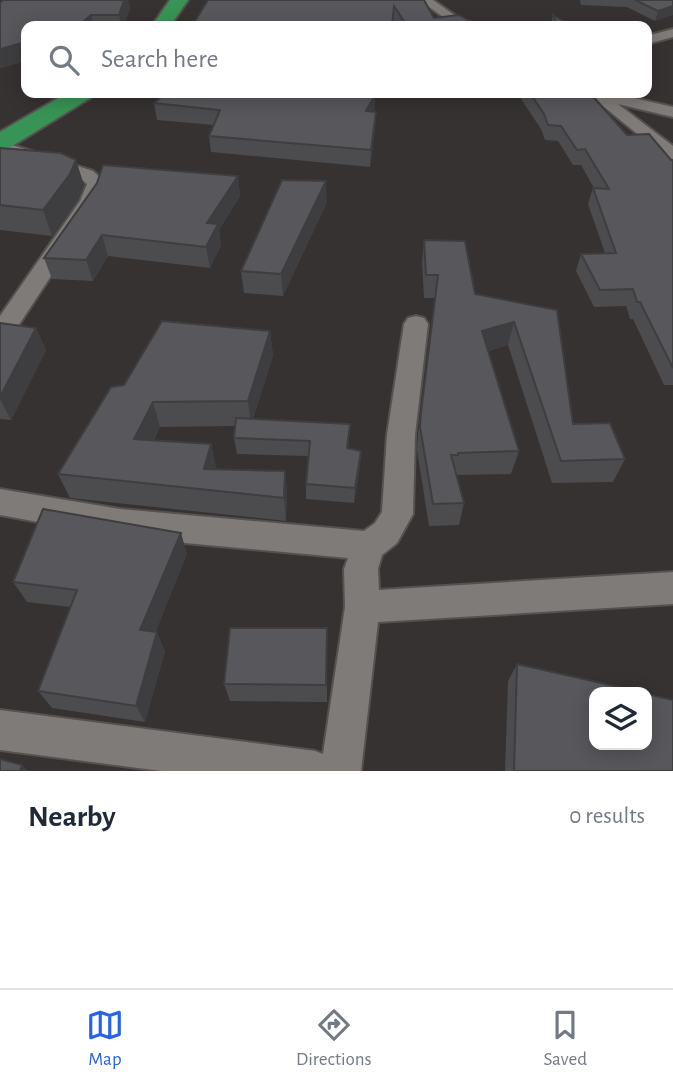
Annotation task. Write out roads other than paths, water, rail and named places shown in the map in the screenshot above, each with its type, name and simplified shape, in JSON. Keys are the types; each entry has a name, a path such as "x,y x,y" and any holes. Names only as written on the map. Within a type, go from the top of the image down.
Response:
{"highway":[{"path":"164,21 179,0"},
{"path":"0,145 74,98"}],"street":[{"path":"425,0 456,21"},
{"path":"652,39 673,33"},
{"path":"602,98 673,154"},
{"path":"616,98 673,112"},
{"path":"0,145 87,175 96,183 90,201 0,334"},
{"path":"341,771 362,607 361,569 369,546 386,533 397,514 401,435 416,324"},
{"path":"0,502 120,523 369,546"},
{"path":"362,607 673,588"},
{"path":"0,730 315,771"}]}
